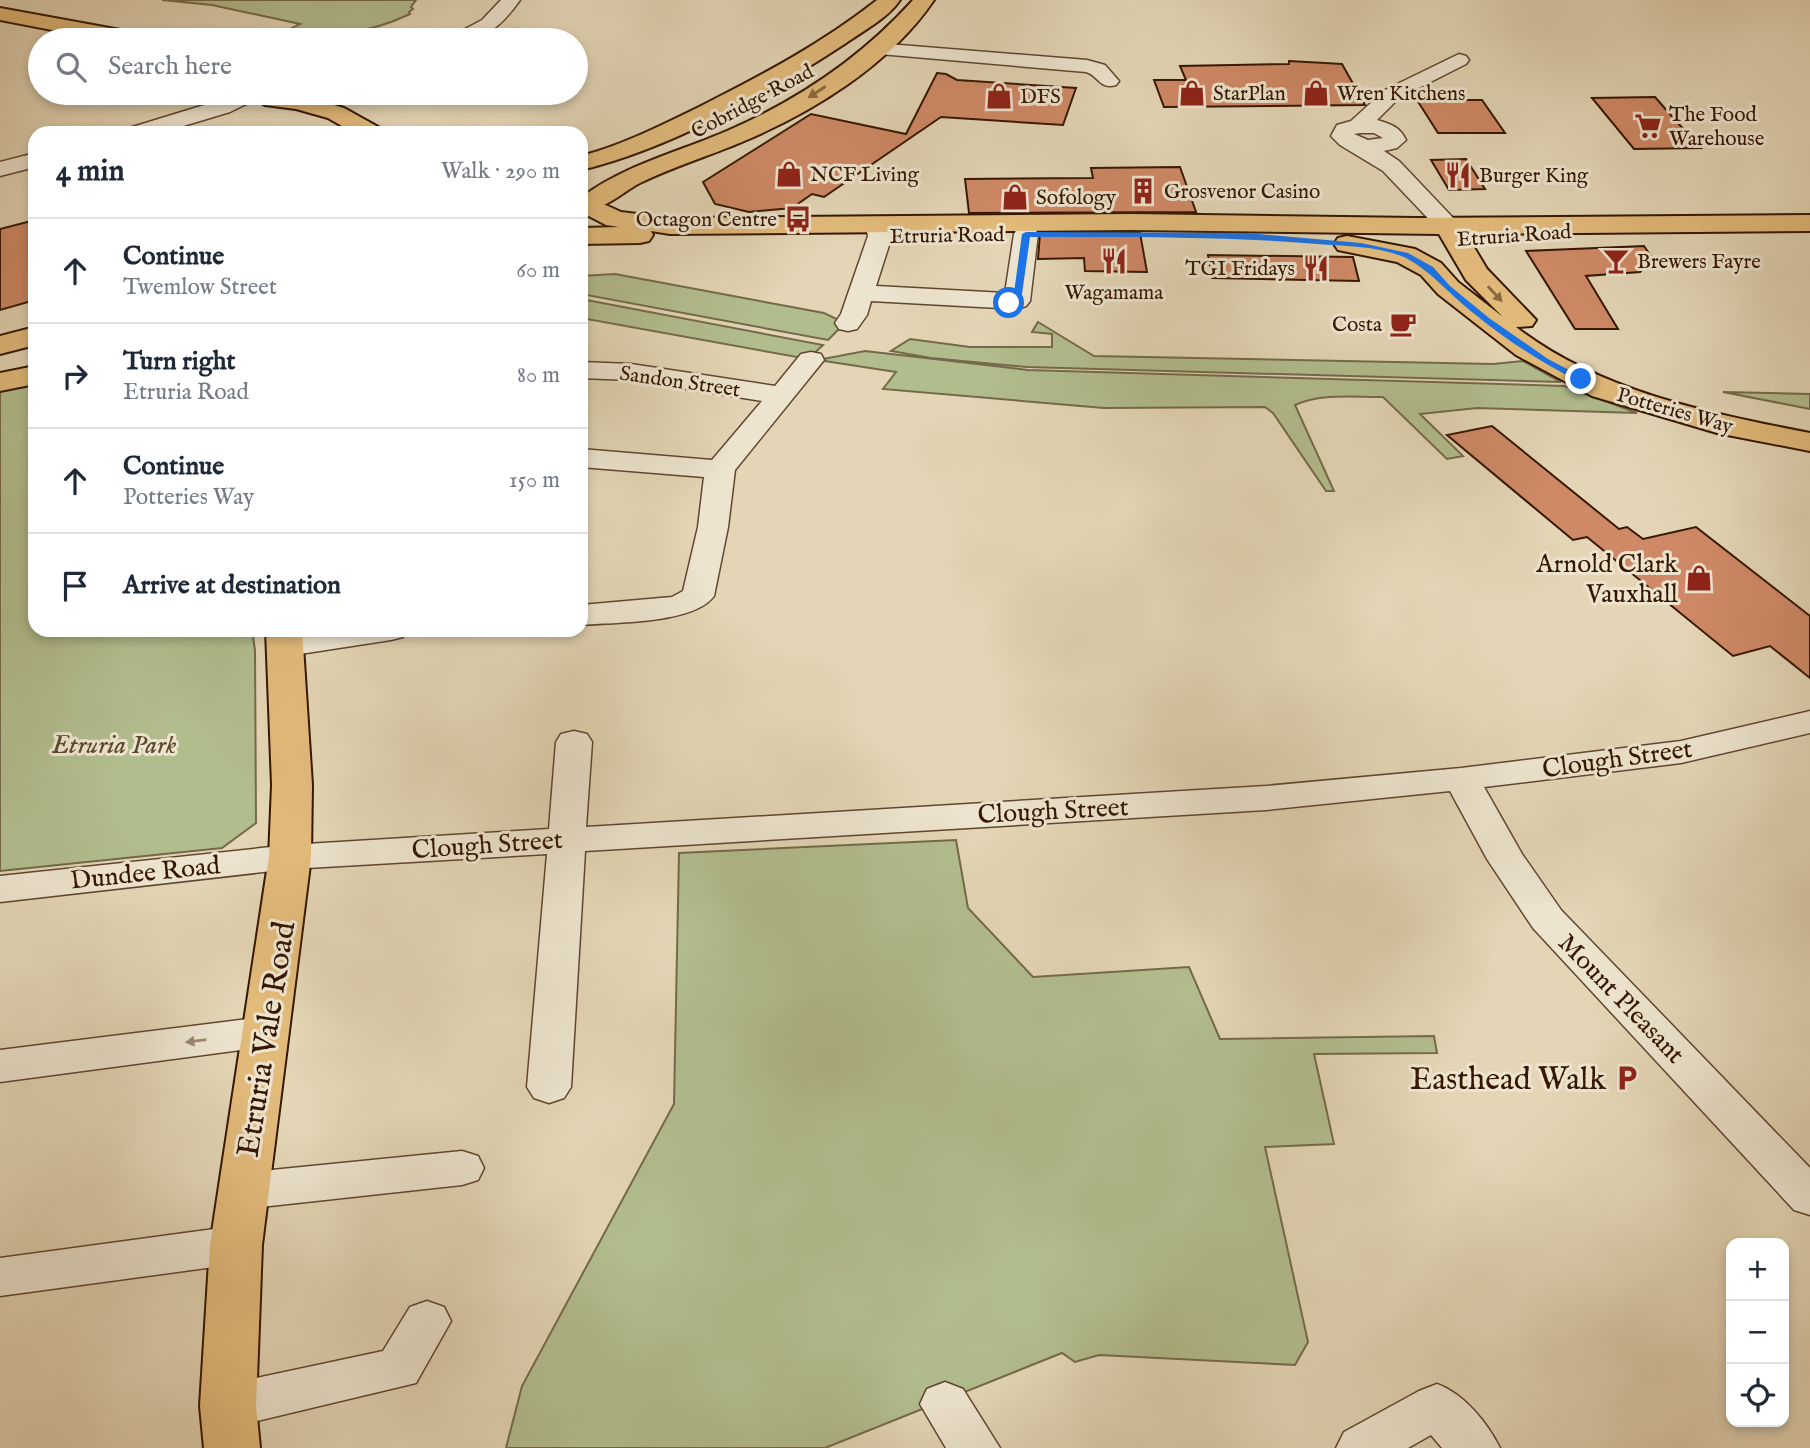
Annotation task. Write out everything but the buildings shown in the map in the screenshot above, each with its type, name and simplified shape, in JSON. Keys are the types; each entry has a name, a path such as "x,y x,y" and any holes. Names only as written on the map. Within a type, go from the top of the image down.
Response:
{"main road":[{"path":"588,161 641,144 758,86 859,26 890,0"},
{"name":"Cobridge Road","path":"588,197 675,142 818,67 862,39 912,0"},
{"path":"588,197 618,182 773,120 875,49 924,0"},
{"path":"0,14 74,28"},
{"path":"303,105 336,113 359,126"},
{"path":"355,105 386,126"},
{"name":"Etruria Road","path":"588,201 615,219 649,225 1026,234 1247,236 1810,223"},
{"name":"Etruria Road","path":"588,236 620,234 721,238 1142,222 1437,233"},
{"path":"1437,233 1486,320"},
{"name":"Potteries Way","path":"1437,233 1509,309 1561,350 1586,363 1647,387 1810,425"},
{"name":"Potteries Way","path":"1247,236 1361,245 1405,255 1431,269 1447,288 1486,320 1545,360 1603,390 1728,426 1810,442"},
{"path":"0,345 28,338"},
{"path":"0,363 28,357"},
{"path":"0,382 28,376"},
{"name":"Etruria Vale Road","path":"230,1427 236,1245 290,857 292,785 285,638"}],"street":[{"path":"482,28 489,24 511,0"},
{"path":"875,49 1087,66 1098,69 1109,81"},
{"path":"1371,131 1392,94 1459,60"},
{"path":"193,117 223,105"},
{"path":"162,126 251,105"},
{"path":"1371,131 1395,171 1403,201 1437,233"},
{"path":"1371,131 1395,171"},
{"path":"0,169 28,162"},
{"path":"848,323 862,293 878,230"},
{"path":"862,293 1017,301 1026,234"},
{"path":"588,614 679,606 698,596 720,469 779,395 811,360"},
{"name":"Sandon Street","path":"588,370 631,372 779,395"},
{"path":"588,459 720,469"},
{"name":"Clough Street","path":"290,857 566,838 1266,798 1461,779 1681,752 1810,722"},
{"path":"549,1087 574,742"},
{"name":"Mount Pleasant","path":"1461,779 1506,859 1547,919 1810,1196"},
{"name":"Dundee Road","path":"0,889 290,857"},
{"path":"0,1066 264,1032"},
{"path":"242,1191 462,1168"},
{"path":"0,1277 236,1245"},
{"path":"230,1427 399,1368 427,1321"},
{"path":"945,1404 974,1448"},
{"path":"1362,1448 1437,1406 1474,1448"}],"green space":[{"path":"162,0 416,0 410,14 371,28 292,28 300,24 212,5"},
{"path":"615,274 824,313 845,323 828,340 588,295 588,276"},
{"path":"588,300 823,345 808,359 588,319"},
{"path":"1038,322 1094,356 1493,364 1523,361 1561,382 1027,367 931,358 891,351 910,339 970,347 1052,347 1052,334 1032,332"},
{"path":"865,351 1028,370 1565,386 1637,413 1477,408 1420,414 1463,456 1447,459 1383,397 1338,396 1305,401 1295,405 1334,491 1326,491 1273,413 1265,407 1104,408 883,389 896,372 818,360"},
{"name":"Etruria Park","path":"28,380 28,637 253,637 256,823 222,848 0,871 0,386"},
{"path":"1723,392 1810,394 1810,409"},
{"path":"956,840 968,908 1033,977 1189,967 1220,1039 1434,1036 1437,1053 1314,1054 1334,1144 1265,1147 1308,1342 1295,1365 1099,1355 1075,1362 1062,1353 825,1448 506,1448 522,1386 674,1104 679,853"}],"place":[{"name":"StarPlan","path":"1192,93"},
{"name":"Wren Kitchens","path":"1316,93"},
{"name":"DFS","path":"999,96"},
{"name":"The Food Warehouse","path":"1648,126"},
{"name":"NCF Living","path":"789,174"},
{"name":"Burger King","path":"1458,175"},
{"name":"Grosvenor Casino","path":"1143,191"},
{"name":"Sofology","path":"1015,197"},
{"name":"Octagon Centre","path":"798,219"},
{"name":"Wagamama","path":"1114,261"},
{"name":"Brewers Fayre","path":"1616,261"},
{"name":"TGI Fridays","path":"1316,268"},
{"name":"Costa","path":"1403,324"},
{"name":"Arnold Clark Vauxhall","path":"1699,578"},
{"name":"Easthead Walk","path":"1627,1078"}],"route":[{"path":"1009,303 1017,301 1026,234 1177,233 1361,245 1405,255 1431,269 1447,288 1486,320 1526,349 1581,379"}]}
